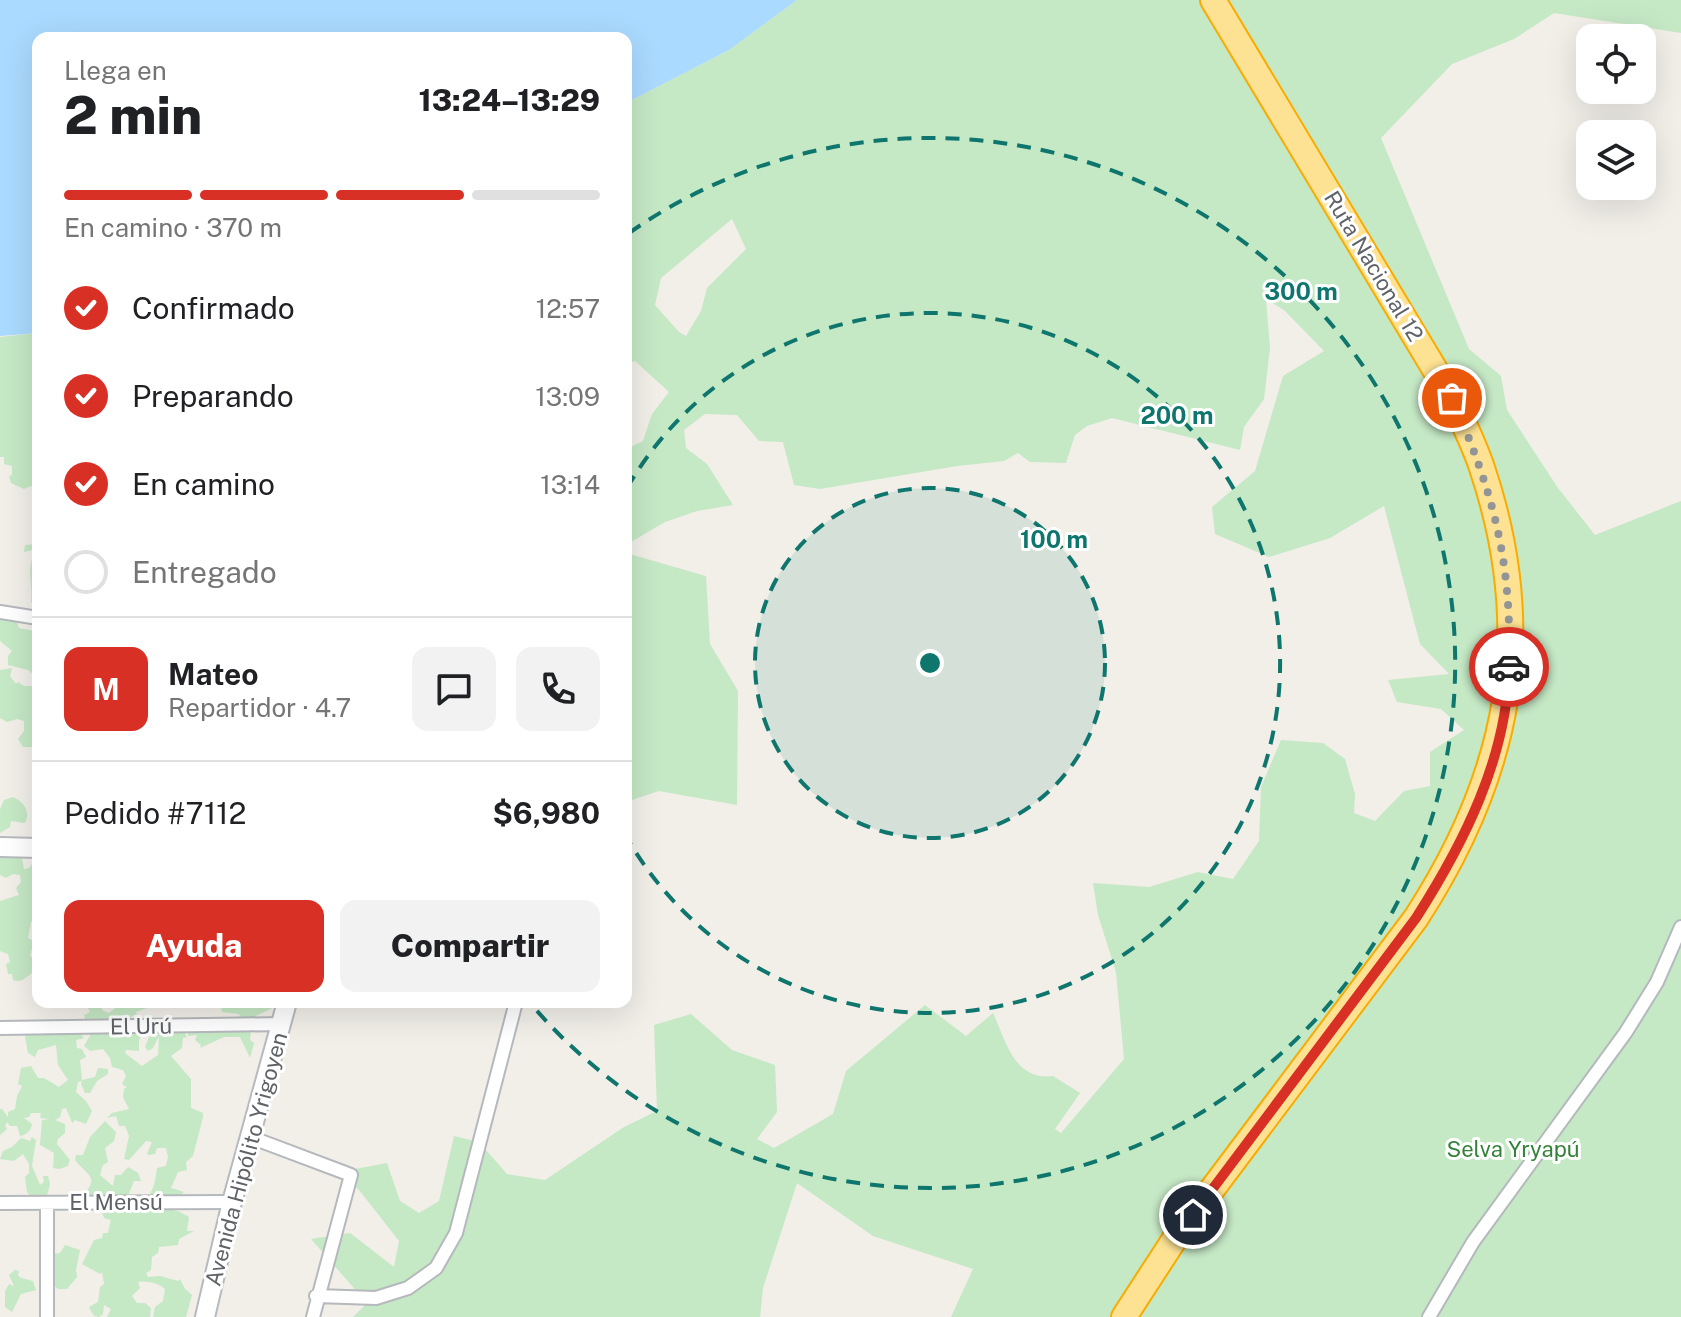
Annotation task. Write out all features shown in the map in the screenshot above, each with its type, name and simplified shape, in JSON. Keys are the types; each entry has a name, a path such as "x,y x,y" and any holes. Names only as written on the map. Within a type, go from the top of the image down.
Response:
{"highway":[{"name":"Ruta Nacional 12","path":"1124,1317 1174,1240 1416,918 1444,875 1473,816 1491,766 1504,717 1509,674 1506,565 1480,463 1452,398 1213,0"}],"main road":[{"path":"0,847 32,848"},
{"name":"Avenida Hipólito Yrigoyen","path":"205,1317 232,1202 286,1008"}],"street":[{"path":"0,612 32,617"},
{"path":"1429,1317 1473,1242 1626,1032 1657,982 1681,927"},
{"path":"316,1296 376,1298 408,1288 436,1268 456,1233 514,1008"},
{"name":"El Urú","path":"0,1028 282,1024"},
{"path":"250,1137 351,1175 316,1296 313,1317"},
{"name":"El Mensú","path":"0,1203 232,1202"},
{"path":"47,1203 47,1317"}],"green space":[{"name":"Selva Yryapú","path":"797,0 1681,0 1681,33 1656,29 1656,24 1624,24 1554,13 1514,39 1452,64 1381,138 1469,349 1501,376 1507,410 1558,488 1595,535 1681,501 1681,1317 951,1317 973,1269 873,1236 797,1183 763,1288 760,1317 353,1317 367,1303 311,1239 350,1233 394,1267 399,1241 359,1190 339,1172 387,1163 400,1201 419,1213 439,1201 454,1136 479,1142 507,1174 545,1180 624,1127 657,1111 654,1025 691,1014 732,1050 775,1065 777,1112 757,1139 774,1148 833,1114 846,1071 925,1005 966,1036 993,1013 1007,1047 1020,1066 1040,1076 1053,1076 1080,1093 1055,1129 1061,1133 1124,1059 1116,972 1098,915 1093,883 1149,887 1198,872 1233,879 1259,841 1261,787 1281,740 1323,743 1345,759 1355,794 1354,813 1375,821 1404,791 1430,786 1430,752 1464,730 1441,709 1397,702 1388,680 1449,674 1420,644 1384,506 1330,538 1269,557 1215,534 1212,507 1255,471 1283,376 1324,351 1284,310 1266,299 1270,348 1264,399 1244,427 1240,450 1112,418 1087,426 1075,435 1066,463 1030,462 1018,453 1004,461 820,489 794,485 783,442 759,441 737,415 705,414 684,430 686,448 707,464 733,505 697,511 665,522 632,541 632,446 643,441 652,414 669,392 635,361 632,362 632,100 729,50","holes":["732,219 746,249 707,288 701,311 686,336 679,332 655,305 661,278"]},
{"path":"32,334 32,487 24,489 11,483 9,476 12,475 12,466 4,464 4,457 0,457 0,337"},
{"path":"32,544 32,550 24,552 25,545"},
{"path":"632,555 706,576 710,644 738,691 737,805 659,791 632,800"},
{"path":"32,560 32,603 31,602"},
{"path":"7,615 16,619 19,628 32,630 32,673 8,665 8,656 12,651 0,641 0,620"},
{"path":"12,668 10,676 16,684 18,682 32,686 32,747 23,747 18,739 24,731 24,721 17,719 7,722 0,718 0,670"},
{"path":"13,797 25,808 27,819 25,823 11,821 10,827 0,833 0,809 4,800"},
{"path":"13,852 22,858 24,869 32,864 32,921 28,938 32,940 32,973 19,981 8,974 8,954 0,951 0,901 19,895 16,888 21,882 20,875 13,874 6,878 0,875 0,855 9,857"},
{"path":"88,1008 102,1008 109,1013 115,1008 147,1008 136,1012 128,1022 143,1034 139,1040 139,1051 126,1050 125,1053 142,1066 158,1055 159,1036 153,1048 148,1051 145,1047 149,1037 156,1032 158,1035 159,1031 183,1030 187,1037 183,1038 182,1048 171,1056 191,1079 191,1108 203,1113 203,1117 193,1156 186,1162 187,1170 178,1172 171,1188 184,1192 179,1196 150,1199 157,1168 166,1166 166,1148 157,1148 155,1154 149,1155 152,1142 146,1141 129,1160 124,1159 129,1136 125,1126 119,1126 116,1116 107,1118 112,1113 129,1109 123,1097 127,1087 122,1084 126,1076 123,1070 112,1067 103,1049 90,1051 84,1046 95,1027 87,1025 84,1015 90,1012"},
{"path":"221,1008 271,1008 252,1019 222,1012"},
{"path":"77,1030 84,1038 76,1040 77,1048 82,1049 86,1057 80,1060 82,1080 95,1077 98,1068 108,1069 108,1074 97,1081 90,1093 85,1093 82,1081 78,1082 76,1092 92,1111 86,1124 75,1120 72,1123 66,1108 55,1120 65,1124 65,1133 57,1144 70,1160 68,1166 59,1169 53,1168 54,1153 40,1145 42,1120 50,1119 40,1118 41,1113 31,1113 24,1118 32,1124 26,1134 20,1136 17,1126 10,1126 7,1122 7,1129 0,1135 0,1109 8,1117 8,1112 15,1109 22,1086 18,1084 21,1068 31,1066 38,1078 59,1087 68,1080 58,1065 56,1045 38,1050 35,1057 28,1053 25,1037 28,1032"},
{"path":"251,1030 250,1040 254,1043 250,1058 240,1037 224,1037 200,1048 201,1045 195,1040 197,1035 188,1036 191,1031"},
{"path":"105,1121 116,1132 114,1141 105,1148 108,1162 103,1165 100,1175 113,1186 115,1175 121,1175 128,1167 138,1173 141,1181 134,1181 128,1196 116,1198 107,1192 100,1201 85,1199 91,1179 75,1160 76,1155 83,1155 90,1137"},
{"path":"32,1137 36,1140 32,1166 40,1185 44,1182 43,1176 48,1176 50,1184 47,1196 33,1199 27,1192 25,1177 29,1173 29,1164 23,1154 14,1161 0,1159 3,1151 21,1138 30,1141"},
{"path":"152,1206 178,1211 189,1217 187,1231 194,1231 179,1239 178,1245 159,1247 158,1253 152,1257 151,1270 146,1273 148,1277 180,1279 192,1295 186,1317 153,1317 155,1307 163,1301 165,1289 145,1281 138,1282 140,1288 132,1296 137,1303 145,1303 151,1308 150,1317 107,1317 111,1309 104,1305 103,1314 94,1316 89,1307 98,1302 100,1287 104,1284 102,1272 100,1274 82,1264 94,1240 108,1233 111,1220 104,1218 102,1212 112,1208 117,1213"},
{"path":"65,1245 80,1250 77,1277 67,1289 58,1289 52,1284 53,1254 60,1253"},
{"path":"15,1270 19,1271 21,1278 33,1281 36,1290 21,1294 12,1312 5,1307 5,1291 9,1284 14,1286 9,1275"}],"water":[{"path":"0,0 797,0 729,50 632,100 632,32 32,32 32,333 0,336"}],"way so far":[{"path":"1452,398 1480,463 1500,536 1506,565 1509,667"}],"route":[{"path":"1193,1215 1416,918 1444,875 1473,816 1491,766 1504,717 1509,667"}]}
